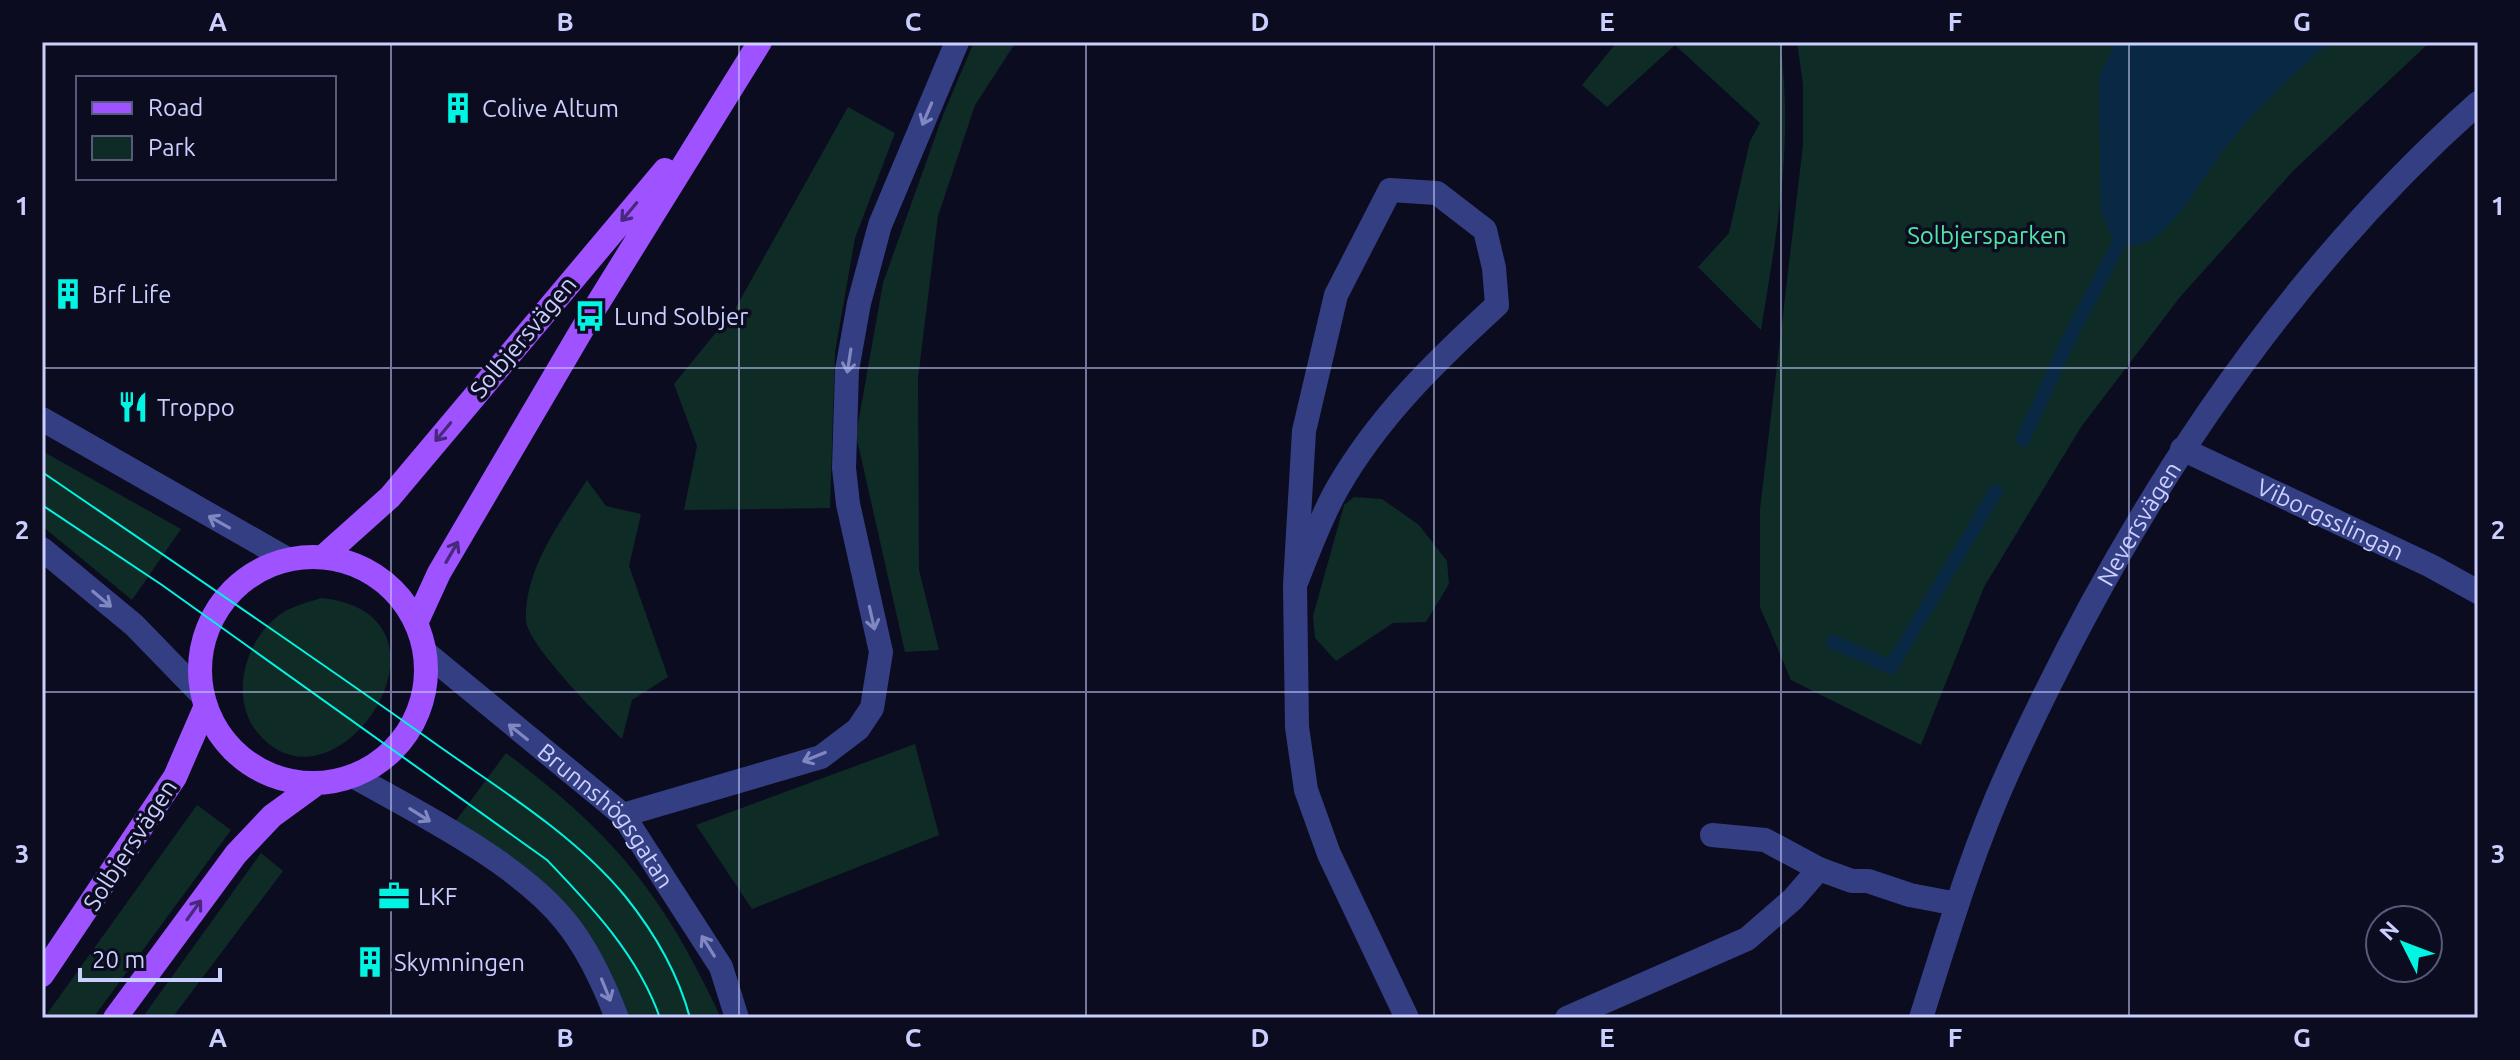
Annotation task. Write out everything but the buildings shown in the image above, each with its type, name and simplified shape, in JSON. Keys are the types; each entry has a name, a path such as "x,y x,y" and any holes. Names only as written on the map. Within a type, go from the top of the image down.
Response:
{"main road":[{"name":"Solbjersvägen","path":"417,621 439,573 715,110 760,42"},
{"name":"Solbjersvägen","path":"323,557 390,497 715,110"},
{"name":"Solbjersvägen","path":"323,557 362,567 384,580 402,599 417,621 426,653 427,679 422,704 412,727 385,757 353,776 316,784 276,778 249,764 220,736 203,702 200,657 210,621 227,596 254,573 287,559 323,557"},
{"name":"Solbjersvägen","path":"42,975 175,777 203,702"},
{"name":"Solbjersvägen","path":"115,1018 236,854 272,816 316,784"}],"street":[{"path":"623,815 821,757 858,729 872,708 881,652 848,504 844,468 847,370 859,303 880,225 957,42"},
{"name":"Neversvägen","path":"1921,1018 1957,904 2007,774 2102,582 2182,449 2297,291 2375,203 2478,103"},
{"path":"1295,585 1336,491 1369,440 1419,377 1497,305 1494,268 1485,230 1437,193 1390,190 1336,295 1304,431 1295,585 1297,727 1306,790 1329,854 1407,1018"},
{"path":"42,419 287,559"},
{"name":"Viborgsslingan","path":"2182,449 2431,566 2478,592"},
{"path":"42,549 134,625 203,702"},
{"name":"Brunnshögsgatan","path":"426,653 623,815 721,967 737,1018"},
{"path":"353,776 512,873 565,920 603,981 617,1018"},
{"path":"1712,835 1765,840 1819,869 1852,881 1868,881 1910,895 1957,904"},
{"path":"1567,1018 1747,939 1793,899 1819,869"}],"green space":[{"path":"974,42 1016,42 975,105 938,216 918,378 919,570 939,650 905,652 856,435 883,283 943,115"},
{"path":"1617,42 1780,42 1785,115 1782,186 1761,330 1698,267 1729,233 1750,141 1760,123 1675,45 1607,107 1582,85"},
{"name":"Solbjersparken","path":"1797,42 2430,42 2294,170 2180,297 2081,427 1984,587 1921,745 1791,680 1760,607 1760,509 1803,145 1803,84"},
{"path":"848,107 895,133 855,238 835,352 830,508 684,510 697,446 674,384 735,309"},
{"path":"42,451 181,529 132,600 42,526"},
{"path":"587,480 606,506 641,514 629,566 668,677 632,700 622,739 552,663 526,620 531,582 538,564"},
{"path":"1354,497 1382,499 1419,525 1447,561 1449,584 1426,622 1393,623 1336,661 1315,638 1313,616 1344,505"},
{"path":"322,598 366,613 387,640 389,673 376,707 352,736 322,754 288,755 257,732 248,717 243,684 246,666 252,649 273,620 287,610"},
{"path":"915,744 939,835 752,909 696,825"},
{"path":"506,753 577,811 633,870 679,936 721,1018 629,1018 596,949 449,830"},
{"path":"197,805 231,830 93,1018 44,1018"},
{"path":"261,853 283,871 172,1018 142,1018"}],"water":[{"path":"2116,42 2331,42 2260,107 2222,152 2173,221 2147,242 2132,245 2112,239 2101,212 2100,74"}],"waterway":[{"path":"2023,440 2068,341 2119,243"},
{"path":"1833,642 1891,667 1996,491"}],"tram line":[{"path":"42,472 505,792 581,851 625,896 646,924 672,969 690,1018"},
{"path":"42,505 162,585 547,860 612,933 639,973 660,1018"}],"place":[{"name":"Colive Altum","path":"458,108"},
{"name":"Brf Life","path":"68,294"},
{"name":"Lund Solbjer","path":"590,316"},
{"name":"Troppo","path":"133,407"},
{"name":"LKF","path":"394,896"},
{"name":"Skymningen","path":"370,962"}]}
